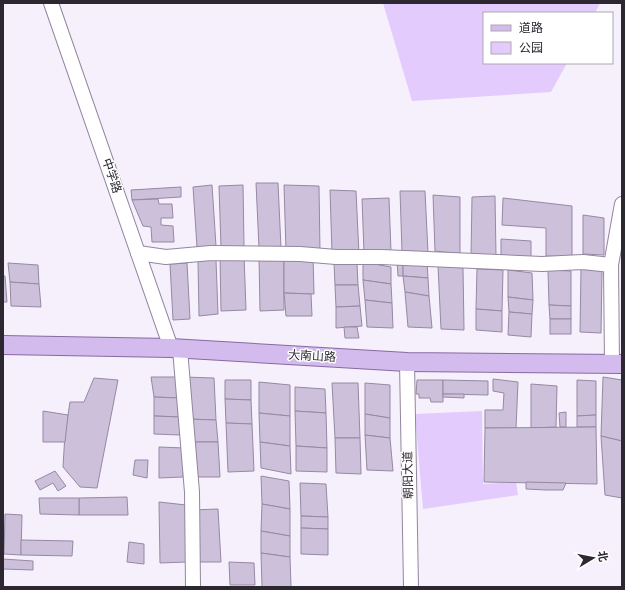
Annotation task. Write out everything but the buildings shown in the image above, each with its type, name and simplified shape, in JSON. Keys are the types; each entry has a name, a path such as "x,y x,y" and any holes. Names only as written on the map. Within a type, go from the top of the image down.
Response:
{"main road":[{"name":"大南山路","path":"3,345 175,349 408,362 617,364"}],"street":[{"name":"中学路","path":"51,3 138,253 175,349 192,492 193,587"},
{"path":"617,364 611,265 622,204"},
{"path":"138,253 166,257 211,254 300,254 336,257 381,257 542,264 583,262 611,265"},
{"name":"朝阳大道","path":"408,362 411,587"}],"green space":[{"path":"383,3 600,3 596,12 483,12 483,64 566,64 551,92 412,101"},
{"path":"482,411 483,484 516,482 518,495 423,509 415,414"}]}
